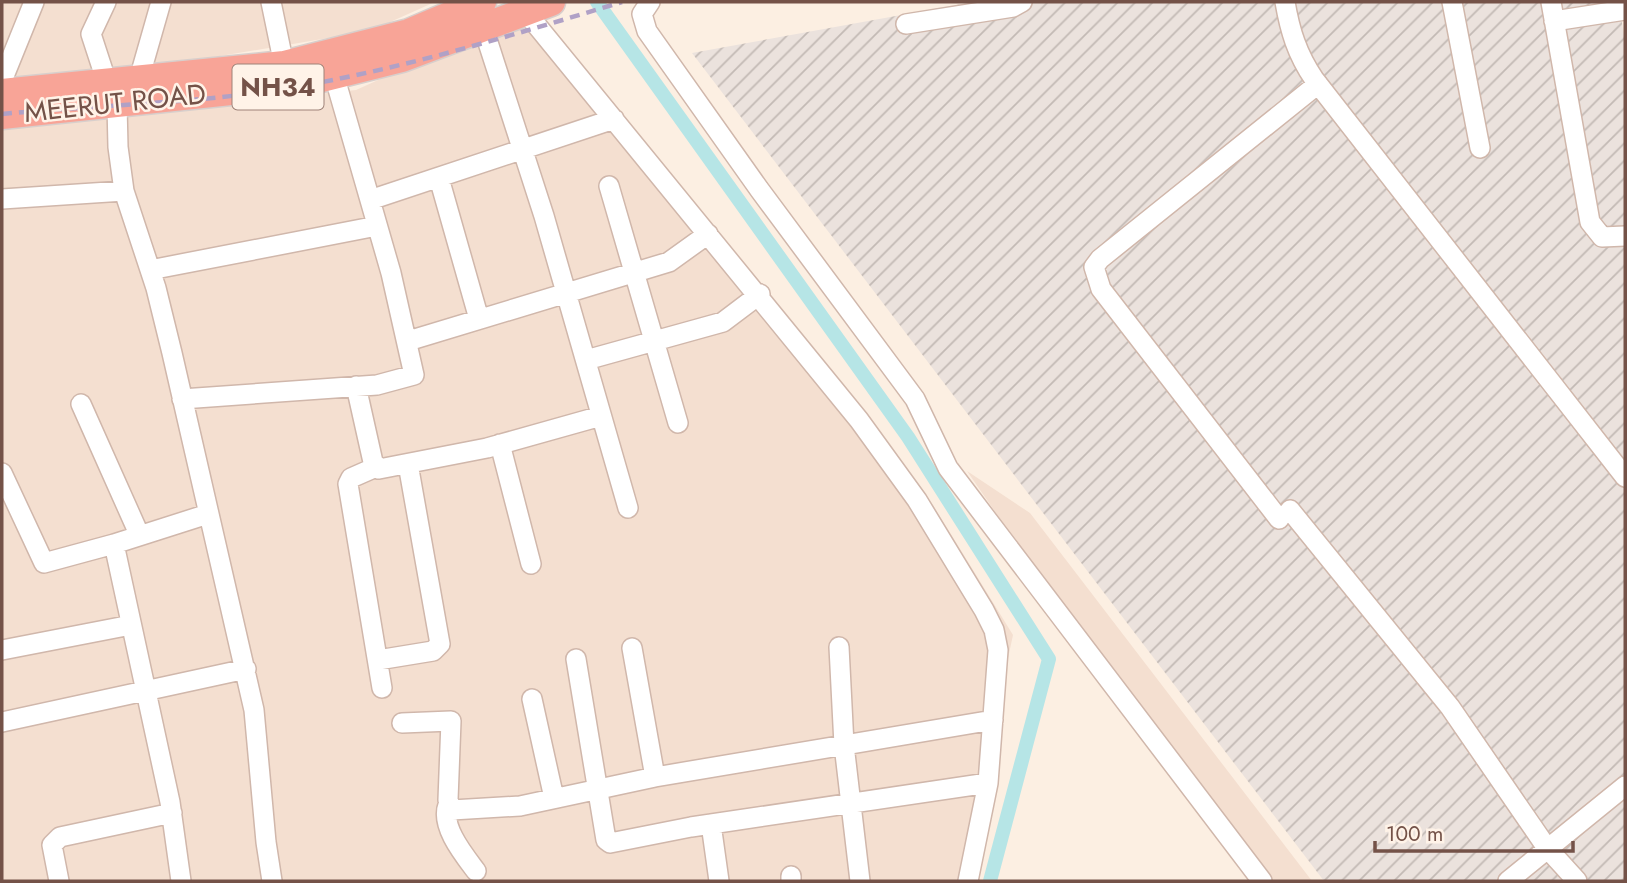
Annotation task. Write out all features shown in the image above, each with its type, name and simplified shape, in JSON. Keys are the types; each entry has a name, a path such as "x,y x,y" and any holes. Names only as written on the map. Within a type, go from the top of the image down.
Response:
{"highway":[{"name":"MEERUT ROAD","path":"2,93 121,87 298,84 402,58 483,14 540,5"},
{"name":"MEERUT ROAD","path":"2,115 121,87 284,65 409,33 452,8 483,14"}],"street":[{"path":"2,81 34,2"},
{"path":"106,2 91,34 121,87"},
{"path":"161,2 121,87 124,191 150,270 246,669 261,764 265,842 272,881"},
{"path":"271,2 284,65"},
{"path":"650,2 642,14 647,31 915,399 948,468 1262,881"},
{"path":"906,24 1013,7 1022,2"},
{"path":"1285,2 1300,59 1625,477"},
{"path":"1452,2 1480,148"},
{"path":"540,5 614,119 859,419 910,490 985,610 994,629 998,650 988,783 968,881"},
{"path":"1625,10 1553,11 1590,222 1602,237 1625,236"},
{"path":"483,14 628,508"},
{"path":"182,399 356,386 405,380 414,375 408,341 334,75"},
{"path":"1318,84 1192,182 1100,259 1094,267 1101,289 1284,515 1450,707 1547,848 1577,881"},
{"path":"370,200 523,152 614,119"},
{"path":"439,178 479,319"},
{"path":"609,186 678,423"},
{"path":"2,199 124,191"},
{"path":"150,270 377,226"},
{"path":"408,341 676,259 708,234"},
{"path":"586,360 723,322 760,295"},
{"path":"356,386 376,467"},
{"path":"81,404 139,534"},
{"path":"382,688 348,484 351,478 376,467 385,469 500,444 601,416"},
{"path":"500,444 531,564"},
{"path":"378,660 433,651 440,644 408,464"},
{"path":"4,484 44,563 208,514"},
{"path":"114,544 172,813 181,881"},
{"path":"2,650 131,625"},
{"path":"839,647 849,804 860,881"},
{"path":"632,648 655,777"},
{"path":"576,659 606,840 610,843 711,824 988,783"},
{"path":"2,722 246,669"},
{"path":"532,699 554,798"},
{"path":"448,805 452,810 513,807 655,777 993,720"},
{"path":"402,723 451,721 448,805 445,816 460,849 476,871"},
{"path":"1508,881 1625,786"},
{"path":"59,881 52,845 60,837 172,813"},
{"path":"711,824 719,881"}],"shaded area":[{"path":"2,2 435,2 370,31 119,73 2,84"},
{"path":"973,2 1619,2 1625,44 1625,881 1324,881 692,53"},
{"path":"529,12 659,160 933,505 1013,635 967,849 957,881 2,881 2,127 356,90"},
{"path":"967,471 1030,513 1312,881 1250,881"}],"waterway":[{"path":"597,2 908,437 1049,659 990,881"}],"railway":[{"path":"2,114 193,100 302,86 441,55 622,2"}]}
